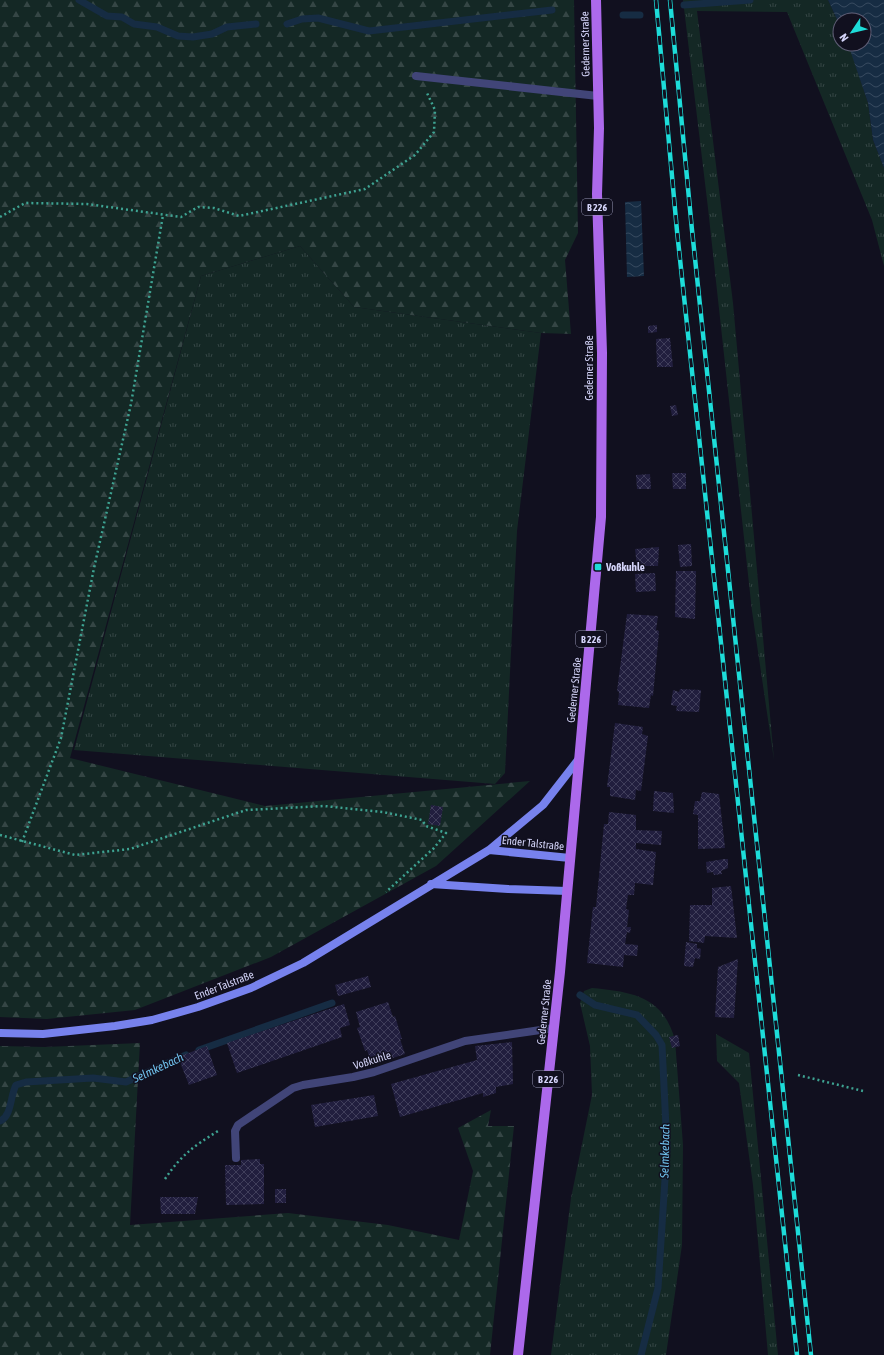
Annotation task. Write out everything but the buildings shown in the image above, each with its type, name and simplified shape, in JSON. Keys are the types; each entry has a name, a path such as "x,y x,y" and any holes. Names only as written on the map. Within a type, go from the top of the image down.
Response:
{"main road":[{"name":"Gederner Straße","path":"518,1355 554,1028 601,518 602,353 597,194 598,96 596,0"},
{"path":"489,850 543,805 578,760"},
{"name":"Ender Talstraße","path":"0,1033 43,1034 114,1026 152,1020 198,1007 251,988 303,962 430,884 489,850 570,858"},
{"path":"430,884 567,891"}],"street":[{"path":"416,76 598,96"},
{"name":"Voßkuhle","path":"238,1125 293,1088 374,1072 465,1040 554,1028"},
{"path":"236,1158 235,1131 238,1125"}],"path":[{"path":"0,217 25,203 87,204 181,217 198,206 214,208 239,216 365,189 415,155 434,132 435,110 424,86 416,76"},
{"path":"22,842 61,738 94,568 131,404 163,215"},
{"path":"0,835 75,855 130,849 246,810 324,806 383,812 422,820 426,826 446,833 434,848 388,889 384,896"},
{"path":"798,1075 863,1091"},
{"path":"165,1178 178,1160 194,1147 222,1129 238,1125"}],"green space":[{"path":"0,0 574,0 578,233 565,260 571,334 541,333 354,307 300,246 201,276 70,758 265,806 530,781 436,866 271,957 135,1010 47,1019 0,1017"},
{"path":"683,0 828,0 834,12 832,12 832,52 851,52 868,103 873,140 884,168 884,266 872,220 787,12 697,11 733,303 774,760 752,611 708,208"},
{"path":"300,246 354,307 541,333 517,531 505,773 495,784 74,750 201,276"},
{"path":"592,988 633,995 654,1005 663,1014 670,1025 675,1040 683,1145 682,1245 666,1355 551,1355 571,1198 592,1095 590,1046 580,1003 584,991"},
{"path":"716,1034 749,1053 778,1355 768,1355 753,1185 739,1083 717,1061"},
{"path":"140,1043 130,1225 288,1213 388,1225 459,1240 473,1171 458,1128 491,1110 488,1126 514,1126 490,1355 0,1355 0,1046 45,1047"}],"water":[{"path":"828,0 884,0 884,168 873,140 868,103 851,52 872,52 872,12 834,12"},
{"path":"641,201 644,276 627,277 625,202"}],"waterway":[{"path":"79,0 107,16 122,17 134,24 157,27 178,36 193,37 212,34 227,27 256,24"},
{"path":"684,5 750,0"},
{"path":"287,24 302,19 318,18 369,31 552,10"},
{"path":"623,15 640,15"},
{"name":"Selmkebach","path":"580,995 595,1005 637,1015 656,1035 662,1045 667,1148 658,1288 641,1355"},
{"name":"Selmkebach","path":"199,1050 332,1003"},
{"name":"Selmkebach","path":"0,1121 7,1115 16,1085 26,1082 93,1078 126,1082 186,1055"}],"railway":[{"path":"656,0 677,231 797,1355"},
{"path":"670,0 692,230 811,1355"}],"place":[{"name":"Voßkuhle","path":"598,567"}]}
